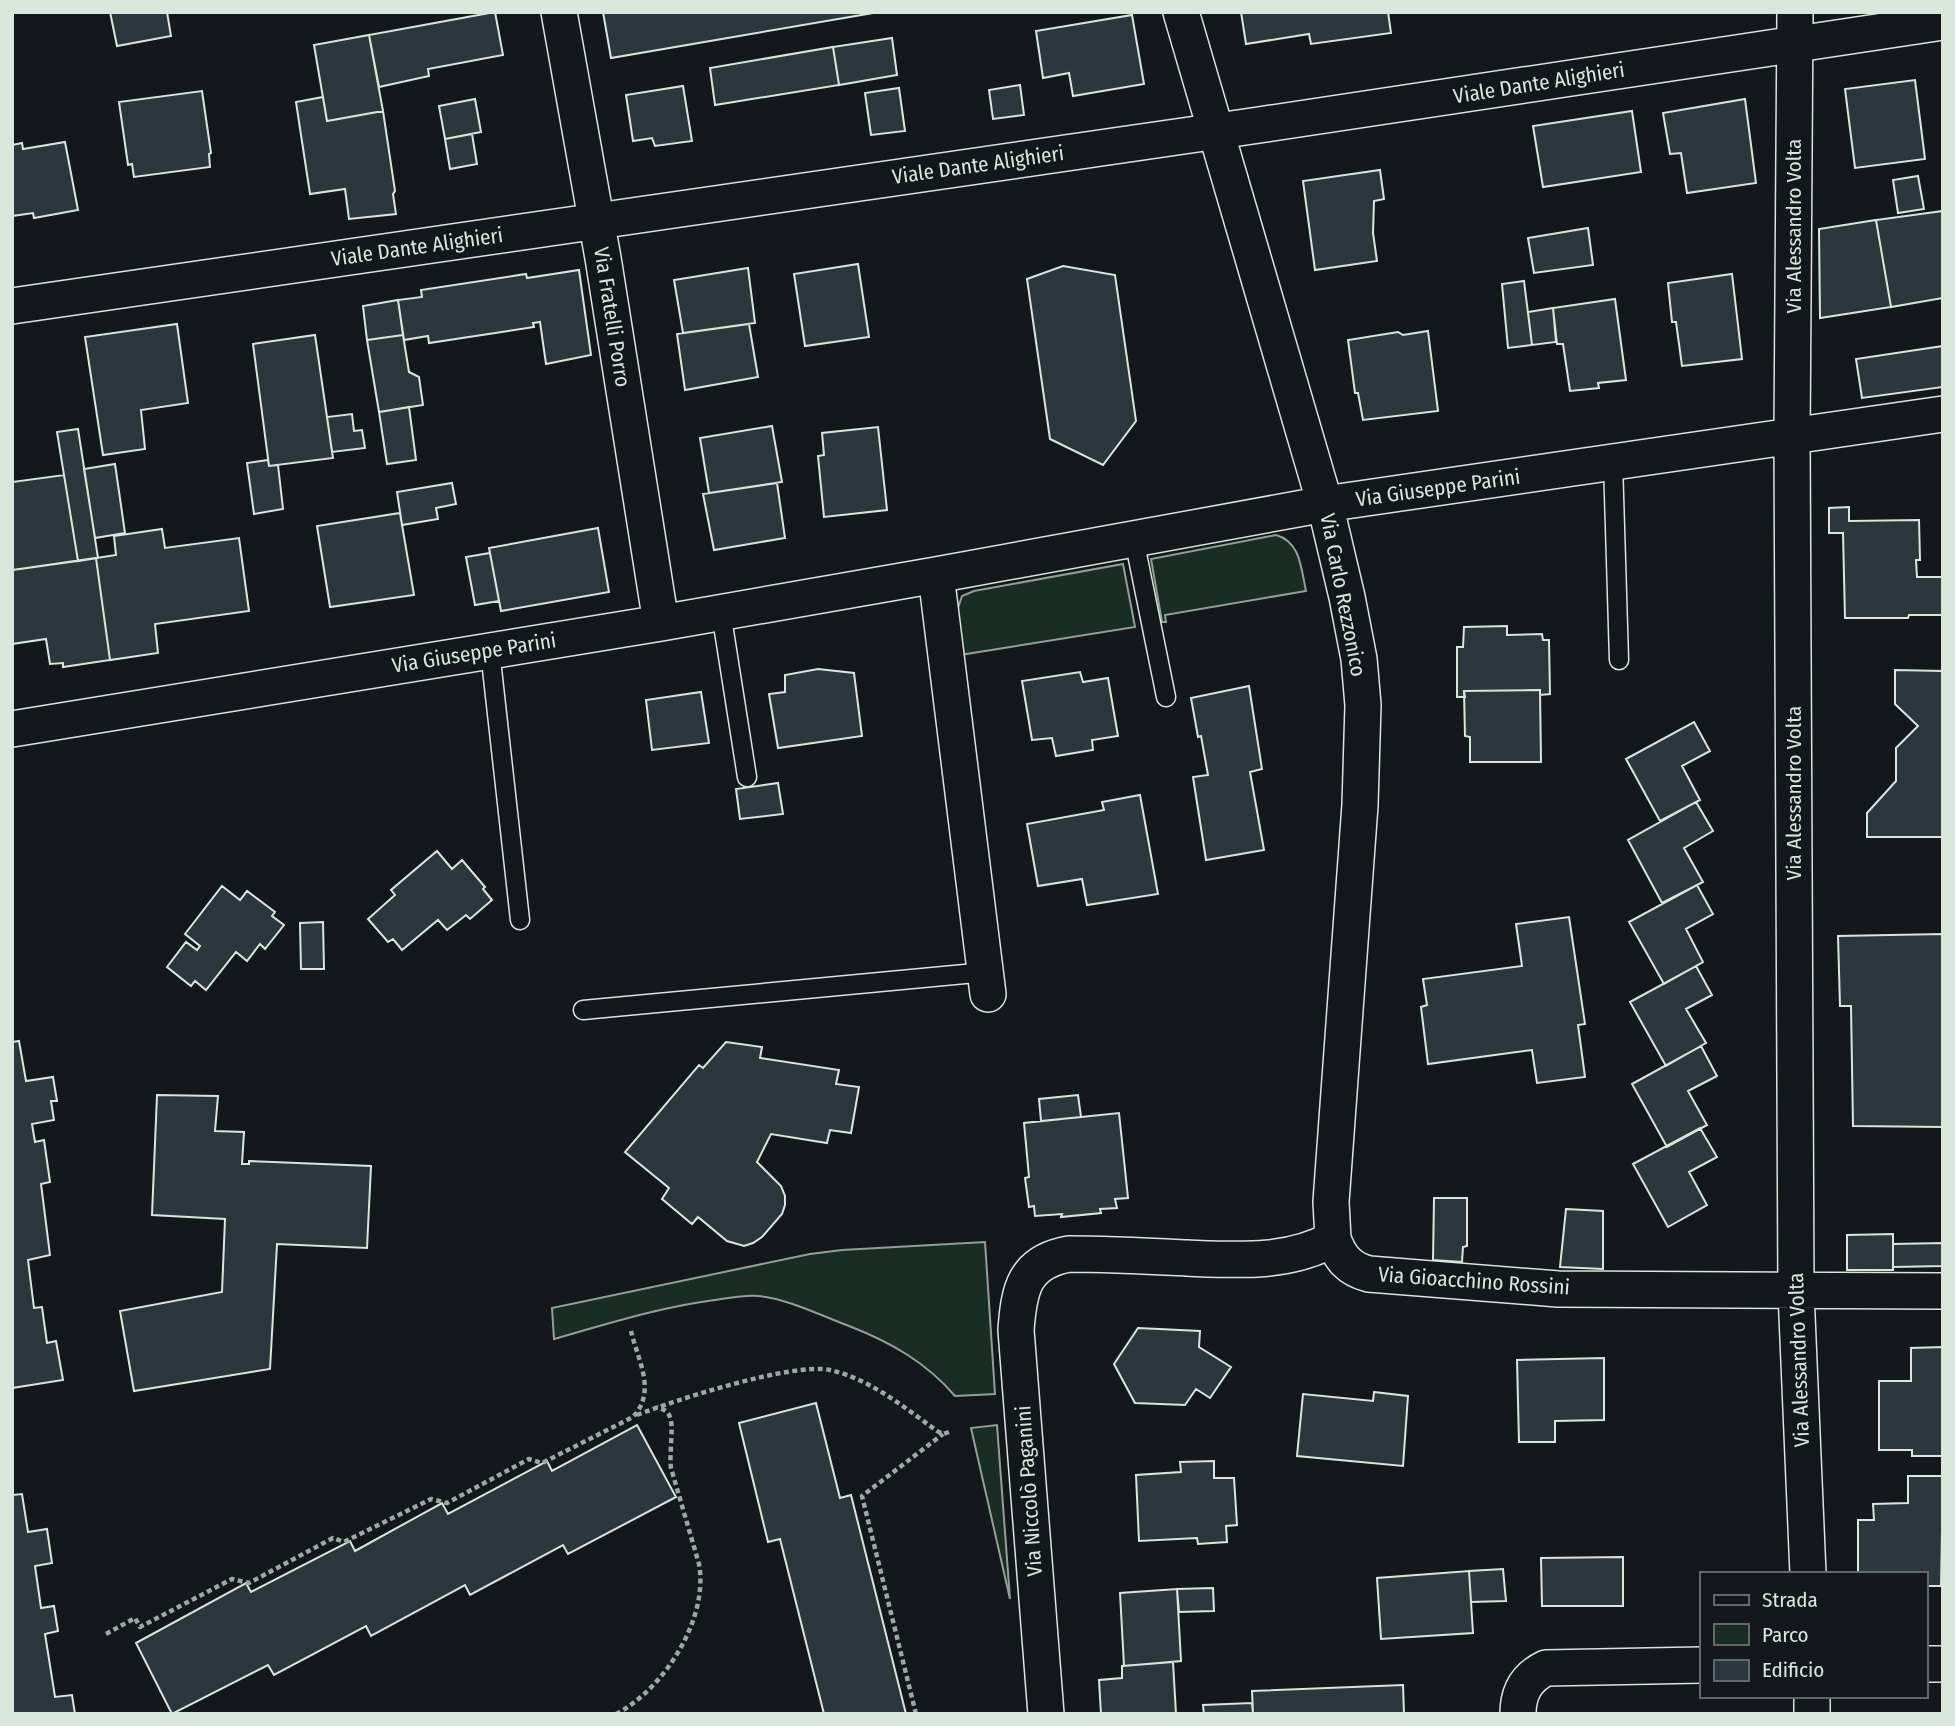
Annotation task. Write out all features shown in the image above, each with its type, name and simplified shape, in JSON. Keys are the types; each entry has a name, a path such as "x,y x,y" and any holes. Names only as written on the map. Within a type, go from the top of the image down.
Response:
{"street":[{"name":"Via Fratelli Porro","path":"559,12 661,623"},
{"name":"Via Carlo Rezzonico","path":"1181,12 1325,504 1348,597 1359,659 1363,716 1360,805 1331,1202 1333,1239"},
{"name":"Viale Dante Alighieri","path":"12,306 1215,131 1794,28 1943,22"},
{"name":"Via Alessandro Volta","path":"1794,28 1792,437 1796,1292 1808,1572"},
{"name":"Via Giuseppe Parini","path":"12,729 661,623 1325,504 1943,414"},
{"path":"936,575 987,983"},
{"name":"Via Gioacchino Rossini","path":"1333,1239 1343,1260 1355,1270 1369,1274 1558,1289 1943,1291"},
{"name":"Via Niccolò Paganini","path":"1046,1714 1016,1329 1023,1282 1043,1261 1069,1254 1257,1259 1296,1254 1317,1248 1333,1239"},
{"path":"1518,1714 1523,1688 1536,1673 1546,1668 1700,1665"}],"lane":[{"path":"1613,463 1619,660"},
{"path":"1133,539 1166,697"},
{"path":"721,612 747,777"},
{"path":"490,651 520,920"},
{"path":"583,1010 987,983"}],"path":[{"path":"631,1331 647,1385 641,1408 633,1417"},
{"path":"106,1634 135,1618 140,1627 232,1579 249,1583 333,1538 344,1542 431,1499 447,1503 529,1459 542,1463 657,1407 776,1375 818,1368 838,1373 896,1401 943,1434"},
{"path":"616,1714 642,1698 665,1670 691,1627 701,1593 699,1564 671,1468 670,1417 666,1411 657,1407"},
{"path":"916,1714 862,1496 943,1434 952,1431"}],"green space":[{"path":"1276,535 1291,544 1299,557 1306,591 1165,615 1166,622 1162,622 1151,559"},
{"path":"1123,564 1135,627 960,655 957,611 962,596 974,591"},
{"path":"985,1242 995,1394 955,1396 920,1363 879,1339 769,1297 736,1297 694,1303 634,1316 554,1339 552,1308 810,1254"},
{"path":"997,1425 1010,1599 971,1428"}],"building":[{"path":"110,12 167,12 171,36 117,46"},
{"path":"495,12 503,55 428,69 429,76 379,87 369,35"},
{"path":"603,12 879,12 611,58"},
{"path":"1241,12 1388,12 1391,33 1311,44 1309,34 1246,44"},
{"path":"1132,15 1144,84 1073,96 1069,73 1043,78 1036,31"},
{"path":"369,35 383,111 327,121 314,45"},
{"path":"892,38 897,75 839,85 833,47"},
{"path":"833,47 839,85 715,105 710,68"},
{"path":"1915,80 1925,159 1855,168 1845,89"},
{"path":"1020,85 1024,115 993,119 989,90"},
{"path":"683,86 692,141 655,146 652,138 633,141 626,95"},
{"path":"899,88 905,131 871,135 865,93"},
{"path":"202,91 211,153 210,167 134,177 132,164 128,165 119,102"},
{"path":"323,97 327,121 383,111 396,214 349,219 345,189 310,194 296,102"},
{"path":"475,99 481,132 445,139 439,106"},
{"path":"1745,99 1756,183 1687,193 1681,153 1670,154 1663,113"},
{"path":"1632,111 1641,172 1543,187 1533,126"},
{"path":"472,134 477,164 450,169 445,139"},
{"path":"65,142 78,210 34,218 33,213 12,216 12,145 22,143 23,149"},
{"path":"1380,170 1384,199 1374,201 1373,233 1377,261 1315,270 1303,181"},
{"path":"1918,176 1924,209 1898,213 1893,180"},
{"path":"1943,211 1943,298 1891,307 1876,220"},
{"path":"1876,220 1891,307 1820,318 1819,229"},
{"path":"1588,228 1593,265 1534,273 1528,238"},
{"path":"858,264 869,337 805,346 794,274"},
{"path":"1063,266 1115,275 1136,421 1103,465 1050,439 1027,279"},
{"path":"748,268 755,323 683,333 674,280"},
{"path":"579,270 591,355 546,364 540,322 533,323 534,327 429,343 428,336 404,340 398,300 422,297 421,290 526,274 527,278"},
{"path":"1732,274 1742,359 1682,366 1676,322 1672,322 1668,283"},
{"path":"1524,281 1532,345 1508,348 1502,284"},
{"path":"1615,299 1626,380 1598,383 1599,388 1570,391 1563,344 1557,344 1553,308"},
{"path":"398,300 403,335 367,340 363,306"},
{"path":"1553,308 1556,342 1532,345 1528,312"},
{"path":"177,324 188,403 141,410 145,449 103,455 85,337"},
{"path":"749,324 758,377 685,390 677,334"},
{"path":"1428,331 1438,411 1363,420 1358,393 1355,393 1348,340 1398,332 1403,335"},
{"path":"315,335 333,458 269,466 253,344"},
{"path":"403,335 409,372 419,377 423,405 379,412 367,340"},
{"path":"1943,346 1943,387 1862,398 1856,359"},
{"path":"409,407 416,460 387,464 379,412"},
{"path":"352,414 354,431 362,430 365,448 332,452 327,417"},
{"path":"772,426 782,482 709,493 700,438"},
{"path":"878,427 887,510 824,517 818,456 824,455 822,433"},
{"path":"78,429 98,558 78,561 57,432"},
{"path":"268,460 269,466 278,465 283,509 254,514 247,463"},
{"path":"115,464 125,533 95,538 84,469"},
{"path":"64,475 78,561 12,570 12,482"},
{"path":"452,483 456,504 436,508 438,519 402,525 397,492"},
{"path":"777,483 785,538 714,550 703,494"},
{"path":"1849,507 1849,521 1919,520 1920,560 1916,560 1917,577 1943,577 1943,615 1845,618 1843,533 1829,533 1829,508"},
{"path":"400,513 414,595 330,607 317,526"},
{"path":"598,528 609,592 501,611 489,548"},
{"path":"162,529 165,548 239,538 249,611 155,624 158,653 110,660 96,558 116,555 114,536"},
{"path":"490,553 499,601 475,605 466,557"},
{"path":"96,558 110,660 63,667 63,663 50,664 46,639 12,644 12,570"},
{"path":"1507,626 1507,635 1542,634 1543,640 1549,640 1550,694 1540,695 1540,690 1464,691 1465,697 1457,697 1457,647 1463,647 1464,627"},
{"path":"818,669 854,673 862,736 778,748 769,694 785,692 785,675"},
{"path":"1895,670 1943,671 1943,837 1867,837 1867,813 1896,781 1896,748 1918,726 1895,704"},
{"path":"1080,672 1083,682 1108,678 1118,736 1092,740 1093,750 1056,756 1052,738 1032,740 1022,681"},
{"path":"1249,686 1262,769 1250,772 1264,850 1206,860 1193,777 1208,775 1191,698"},
{"path":"1540,690 1541,762 1470,762 1470,737 1465,736 1464,691"},
{"path":"701,692 709,743 652,750 646,700"},
{"path":"1694,722 1710,751 1682,766 1700,800 1660,821 1626,759"},
{"path":"778,783 783,814 740,819 736,789"},
{"path":"1140,795 1158,894 1087,905 1082,879 1038,886 1027,824 1104,810 1102,802"},
{"path":"1696,802 1713,831 1684,848 1703,882 1662,903 1628,840"},
{"path":"437,851 452,869 462,860 485,887 483,889 492,900 470,919 466,915 447,930 438,920 402,950 393,939 388,942 368,919 395,895 391,890"},
{"path":"1697,885 1713,914 1686,929 1703,962 1664,984 1629,922"},
{"path":"222,886 240,900 247,891 275,912 272,916 284,925 265,949 260,944 247,961 236,952 206,990 195,981 191,986 167,967 186,942 197,950 200,946 185,934"},
{"path":"1569,917 1585,1024 1578,1025 1585,1077 1537,1083 1532,1050 1428,1064 1421,1007 1427,1005 1423,979 1522,966 1516,924"},
{"path":"323,922 324,969 301,969 300,923"},
{"path":"1943,934 1943,1127 1853,1126 1851,1006 1840,1006 1838,936"},
{"path":"1696,966 1712,995 1686,1009 1706,1043 1666,1066 1630,1002"},
{"path":"19,1041 26,1081 53,1077 57,1101 51,1101 54,1120 32,1124 35,1142 44,1140 50,1182 41,1184 50,1255 28,1260 34,1308 42,1307 47,1343 56,1341 63,1380 12,1388 12,1042"},
{"path":"726,1042 762,1047 760,1058 839,1070 836,1084 859,1087 851,1133 830,1130 827,1143 771,1134 757,1162 781,1186 785,1205 782,1214 762,1237 744,1246 727,1241 698,1217 692,1224 662,1199 669,1188 625,1152 699,1065 703,1068"},
{"path":"1701,1046 1717,1076 1688,1091 1707,1125 1667,1147 1632,1084"},
{"path":"157,1095 218,1096 215,1131 244,1132 242,1164 249,1164 249,1161 371,1166 367,1248 277,1244 270,1369 134,1391 120,1311 222,1292 225,1219 152,1215"},
{"path":"1078,1095 1081,1117 1041,1121 1039,1099"},
{"path":"1119,1113 1128,1198 1115,1199 1117,1208 1100,1209 1101,1213 1061,1217 1062,1214 1035,1216 1034,1206 1029,1207 1025,1178 1029,1177 1024,1123"},
{"path":"1700,1128 1717,1157 1689,1172 1707,1205 1668,1227 1633,1164"},
{"path":"1434,1198 1467,1198 1467,1246 1463,1247 1462,1262 1433,1260"},
{"path":"1566,1209 1603,1211 1603,1269 1560,1267"},
{"path":"1893,1234 1893,1270 1847,1270 1847,1235"},
{"path":"1943,1243 1943,1266 1893,1267 1893,1244"},
{"path":"1138,1328 1200,1331 1199,1347 1231,1367 1210,1398 1196,1389 1185,1405 1135,1403 1114,1364"},
{"path":"1943,1347 1943,1456 1912,1456 1912,1450 1879,1450 1879,1381 1911,1381 1911,1348"},
{"path":"1604,1358 1604,1420 1555,1421 1555,1442 1519,1442 1517,1360"},
{"path":"1374,1392 1408,1396 1403,1466 1297,1456 1303,1394 1373,1401"},
{"path":"816,1403 840,1498 851,1495 906,1714 824,1714 780,1539 768,1542 739,1423"},
{"path":"637,1425 676,1497 568,1554 563,1545 470,1595 465,1585 371,1636 366,1626 274,1675 268,1665 172,1714 136,1643 246,1583 251,1592 350,1541 355,1551 442,1503 448,1514 547,1461 552,1471"},
{"path":"1214,1461 1214,1478 1234,1478 1237,1525 1226,1526 1227,1542 1198,1544 1197,1538 1139,1541 1136,1475 1181,1472 1180,1462"},
{"path":"1908,1476 1943,1476 1941,1586 1927,1586 1927,1572 1858,1572 1858,1520 1874,1520 1873,1504 1908,1503"},
{"path":"12,1492 13,1495 22,1494 28,1532 47,1529 52,1563 35,1566 41,1608 54,1606 58,1631 45,1634 55,1697 72,1695 75,1714 12,1714"},
{"path":"1623,1557 1623,1606 1542,1606 1541,1558"},
{"path":"1503,1569 1506,1601 1471,1602 1469,1571"},
{"path":"1469,1571 1473,1633 1381,1639 1377,1578"},
{"path":"1213,1588 1214,1611 1179,1612 1177,1589"},
{"path":"1177,1589 1181,1661 1124,1666 1120,1593"},
{"path":"1173,1662 1176,1714 1101,1714 1099,1680 1122,1678 1122,1666"},
{"path":"1403,1685 1404,1714 1253,1714 1252,1691"},
{"path":"1252,1703 1253,1714 1204,1714 1203,1705"}]}
